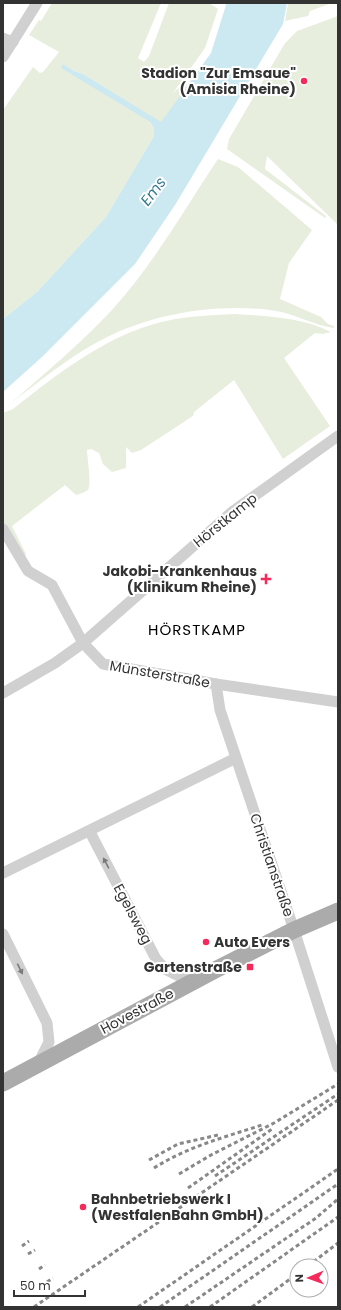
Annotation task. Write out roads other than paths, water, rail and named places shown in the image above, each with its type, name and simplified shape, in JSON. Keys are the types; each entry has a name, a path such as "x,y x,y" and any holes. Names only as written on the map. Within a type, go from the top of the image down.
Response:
{"main road":[{"name":"Hovestraße","path":"3,1083 39,1062 190,982 294,930 338,911"}],"street":[{"path":"3,57 8,40 36,3"},
{"name":"Hörstkamp","path":"83,644 232,512 338,436"},
{"name":"Münsterstraße","path":"3,529 28,571 52,585 83,644 102,664 216,684 338,702"},
{"path":"3,693 55,663 83,644"},
{"name":"Christianstraße","path":"216,684 220,710 294,930 338,1067"},
{"path":"3,873 90,832 236,758"},
{"name":"Egelsweg","path":"90,832 156,959 165,969 190,982"},
{"path":"3,934 47,1023 49,1042 39,1062"}],"water":[{"name":"Ems","path":"225,3 287,3 283,24 175,205 135,264 43,356 3,392 3,319 37,292 106,217 154,136 154,128 150,122 61,68 63,64 74,71 83,74 161,122 211,53 226,5"}],"railway":[{"path":"179,1174 211,1155 274,1123 338,1084"},
{"path":"215,1176 338,1094"},
{"path":"34,1307 338,1100"},
{"path":"154,1168 193,1148 262,1125"},
{"path":"188,1188 272,1129"},
{"path":"149,1160 178,1144 218,1135"},
{"path":"138,1307 338,1169"},
{"path":"160,1307 338,1184"},
{"path":"185,1307 316,1218 338,1199"},
{"path":"210,1307 338,1217"},
{"path":"22,1246 29,1241"},
{"path":"318,1258 338,1243"},
{"path":"28,1254 35,1250"},
{"path":"39,1269 45,1265"},
{"path":"47,1282 53,1278"},
{"path":"252,1307 289,1280"}],"place":[{"name":"Stadion \"Zur Emsaue\" (Amisia Rheine)","path":"304,81"},
{"name":"Jakobi-Krankenhaus (Klinikum Rheine)","path":"266,579"},
{"name":"Auto Evers","path":"206,942"},
{"name":"Gartenstraße","path":"250,967"},
{"name":"Bahnbetriebswerk I (WestfalenBahn GmbH)","path":"83,1207"}],"district":[{"name":"HÖRSTKAMP","path":"197,629"}]}
